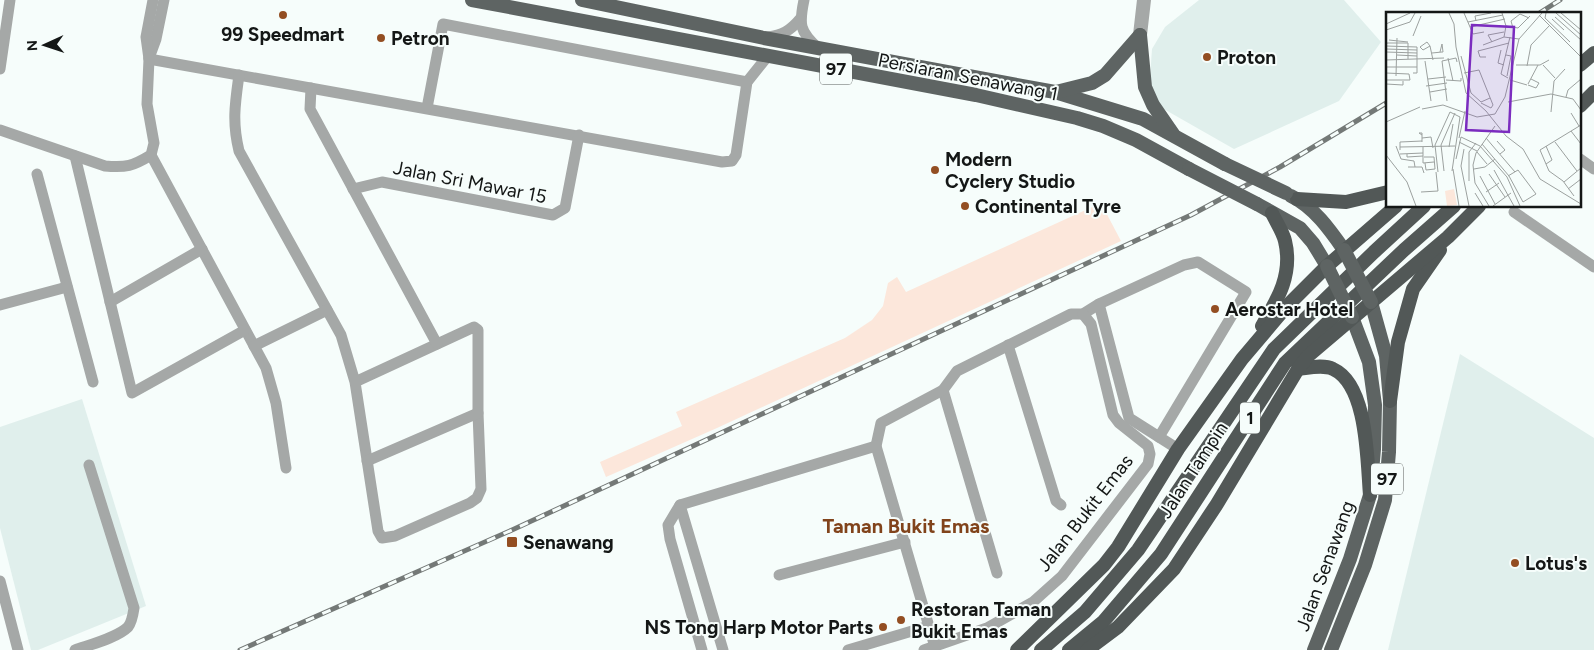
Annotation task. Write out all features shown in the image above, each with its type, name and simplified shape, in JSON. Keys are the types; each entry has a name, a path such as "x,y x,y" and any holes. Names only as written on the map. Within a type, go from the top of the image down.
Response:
{"highway":[{"path":"1582,51 1594,42"},
{"path":"1582,63 1594,53"},
{"path":"1582,95 1594,85"},
{"path":"1582,104 1594,92"},
{"path":"1292,196 1324,202 1346,202 1386,192"},
{"path":"1242,359 1286,308 1327,266 1394,208"},
{"name":"Jalan Tampin","path":"1041,650 1085,612 1138,550 1274,349 1422,208"},
{"name":"Jalan Tampin","path":"1070,650 1103,622 1161,554 1285,363 1404,250 1452,208"},
{"path":"1087,650 1118,627 1174,569 1217,504 1298,368 1308,356 1448,237 1477,208"},
{"path":"1017,650 1104,564 1118,547 1178,449 1242,359 1278,297 1287,274 1285,240 1272,213"},
{"path":"1390,401 1398,342 1414,290 1448,237"},
{"path":"1298,368 1332,368 1346,379 1364,420 1370,494"}],"main road":[{"name":"Persiaran Senawang 1","path":"472,0 966,94 1077,118 1104,126 1136,140 1300,228 1314,243 1327,266"},
{"name":"Persiaran Senawang 1","path":"582,0 601,2 764,38 1055,92 1143,119 1225,164 1292,196 1315,214 1344,250"},
{"path":"1055,92 1092,83 1105,75 1140,35"},
{"path":"1140,35 1145,87 1153,105 1175,137"},
{"name":"97","path":"1344,250 1371,302"},
{"name":"97","path":"1327,266 1352,318"},
{"name":"Jalan Senawang","path":"1334,648 1365,565 1385,500 1389,452 1390,401 1386,356 1371,302"},
{"name":"Jalan Senawang","path":"1314,650 1350,559 1370,494 1375,405 1369,362 1352,318"}],"street":[{"path":"0,67 3,17 10,0"},
{"path":"153,0 146,37 148,59 147,104 154,143 151,155 266,368 276,403 286,468"},
{"path":"148,59 156,39 164,0"},
{"path":"804,0 800,19 804,33 818,48"},
{"path":"1140,35 1144,0"},
{"path":"764,38 782,35 800,19"},
{"path":"427,108 443,24 747,82"},
{"path":"148,59 722,162 732,161 736,154 747,82 767,57"},
{"path":"239,75 234,116 234,132 239,151 341,336 355,382 378,531 382,538 395,536 470,503 477,498 481,488 478,413 478,330 474,327 355,382"},
{"path":"310,88 310,109 437,344"},
{"path":"0,130 105,166 122,168 134,165 151,155"},
{"name":"Jalan Sri Mawar 15","path":"353,189 382,182 553,215 565,208 579,135"},
{"path":"75,156 132,393 245,330"},
{"path":"1582,161 1594,169"},
{"path":"37,174 92,382"},
{"path":"1514,212 1594,267"},
{"path":"110,302 202,249"},
{"path":"930,648 929,626 876,446 881,423 943,390 957,371 1008,344 1071,314 1083,314 1099,304 1184,265 1198,262 1246,292 1159,437"},
{"path":"0,305 67,286"},
{"path":"1099,304 1129,418 1178,449"},
{"path":"254,346 327,310"},
{"name":"Jalan Bukit Emas","path":"930,648 994,623 1033,602 1062,576 1148,464 1150,454 1148,446 1119,423 1113,414 1091,324 1083,314"},
{"path":"1008,344 1056,500 1061,505"},
{"path":"943,390 997,573"},
{"path":"367,461 478,413"},
{"path":"702,650 668,525 680,505 876,446"},
{"path":"75,650 120,633 128,627 133,617 134,608 89,465"},
{"path":"680,505 723,650"},
{"path":"780,575 905,542"},
{"path":"0,581 18,650"},
{"path":"848,650 929,626"}],"shaded area":[{"path":"1199,0 1344,0 1381,42 1339,101 1234,149 1155,104 1150,78 1152,49 1165,27"},
{"path":"1101,203 1121,241 717,428 606,477 600,462 682,426 676,412 845,338 872,320 883,306 888,283 897,277 906,292"},
{"path":"1460,354 1594,438 1594,650 1388,650"},
{"path":"82,399 146,606 38,650 31,650 0,528 0,427"}],"railway":[{"path":"1541,12 1560,0"},
{"path":"240,650 512,530 1191,215 1280,167 1386,103"}],"place":[{"name":"99 Speedmart","path":"283,15"},
{"name":"Petron","path":"381,38"},
{"name":"Proton","path":"1207,57"},
{"name":"Modern Cyclery Studio","path":"935,170"},
{"name":"Continental Tyre","path":"965,206"},
{"name":"Aerostar Hotel","path":"1215,309"},
{"name":"Senawang","path":"512,542"},
{"name":"Lotus's","path":"1515,563"},
{"name":"Restoran Taman Bukit Emas","path":"901,620"},
{"name":"NS Tong Harp Motor Parts","path":"883,627"}],"district":[{"name":"Taman Bukit Emas","path":"906,526"}]}
